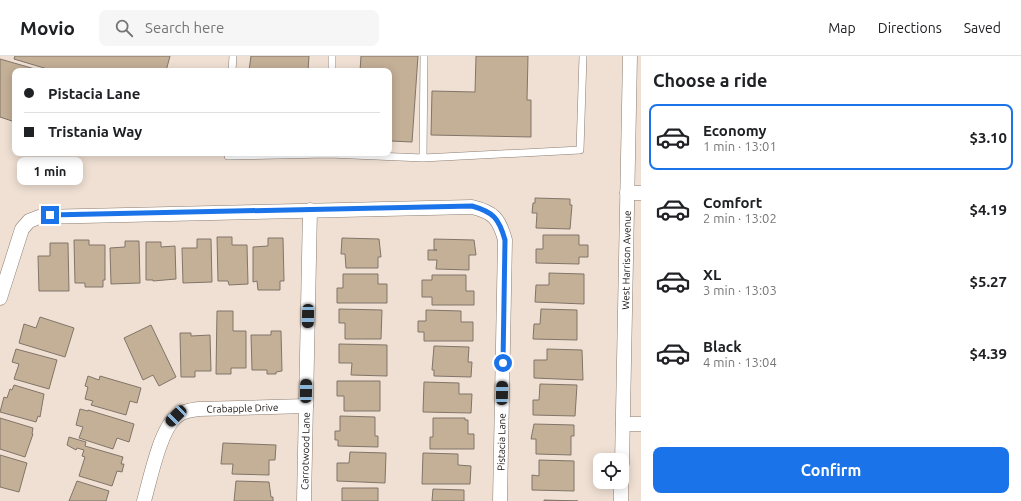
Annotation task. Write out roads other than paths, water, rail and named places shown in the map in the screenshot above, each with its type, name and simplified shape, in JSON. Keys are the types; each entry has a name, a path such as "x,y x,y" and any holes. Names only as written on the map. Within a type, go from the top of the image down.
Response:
{"street":[{"name":"West Harrison Avenue","path":"622,453 634,193 630,56"},
{"name":"Pistacia Lane","path":"310,210 472,206 484,210 495,217 502,228 505,240 500,501"},
{"path":"0,298 17,240 22,229 29,220 50,215 310,210"},
{"name":"Carrotwood Lane","path":"304,501 310,210"},
{"name":"Crabapple Drive","path":"144,501 162,438 169,424 176,416 185,411 199,409 306,406"},
{"path":"623,424 641,424"},
{"path":"621,489 621,501"}],"lane":[{"path":"232,68 233,56"},
{"path":"332,56 332,68"},
{"path":"423,158 424,56"},
{"path":"376,156 423,158 580,150 583,56"}]}
